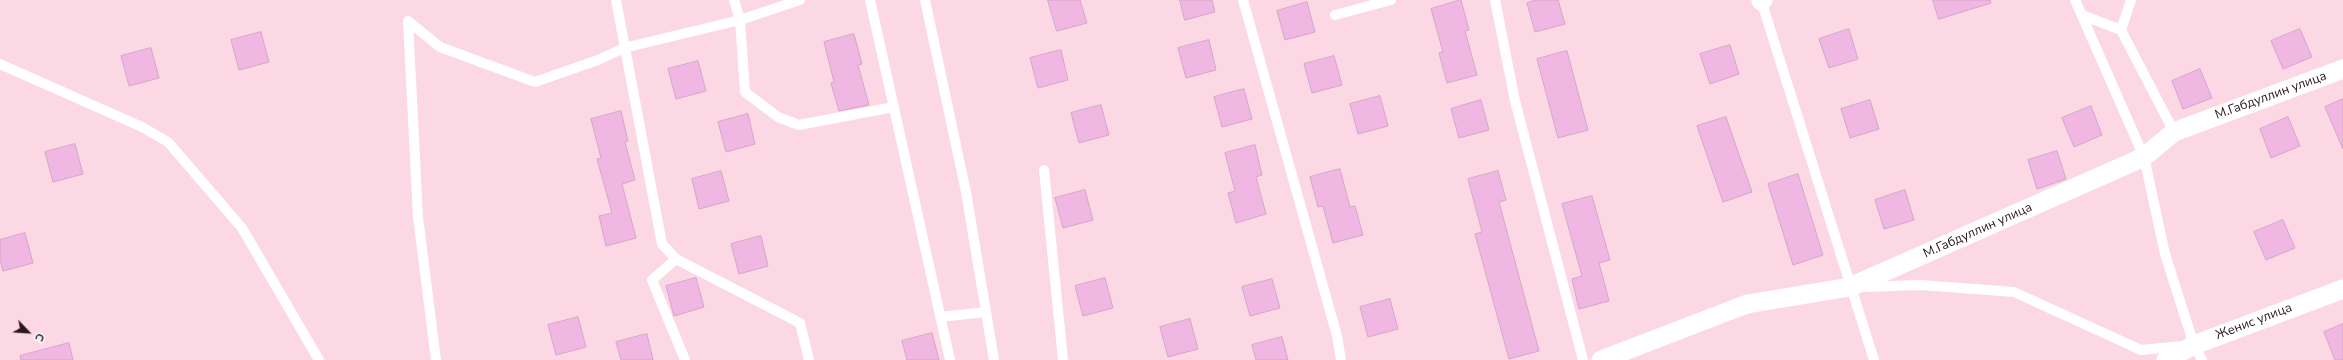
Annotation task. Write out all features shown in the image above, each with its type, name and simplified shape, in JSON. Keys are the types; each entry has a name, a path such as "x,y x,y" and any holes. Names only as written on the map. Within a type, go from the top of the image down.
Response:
{"street":[{"name":"М.Габдуллин улица","path":"1601,360 1747,304 1850,287 2144,157 2174,132 2343,69"},
{"name":"Женис улица","path":"2166,360 2198,352 2343,289"}],"lane":[{"path":"616,0 662,244 676,259 800,323 809,360"},
{"path":"734,0 740,20 745,92 778,117 799,126 894,107"},
{"path":"436,360 418,217 408,21 440,47 535,82 598,60 624,48 740,20 800,0"},
{"path":"870,0 950,360"},
{"path":"925,0 966,192 994,360"},
{"path":"1244,0 1337,336 1341,360"},
{"path":"1335,15 1391,0"},
{"path":"1495,0 1515,101 1583,360"},
{"path":"1762,0 1850,287 1874,360"},
{"path":"1850,287 1921,284 2014,292 2141,350 2198,352 2165,254 2144,157 2076,0"},
{"path":"2121,30 2131,0"},
{"path":"2082,15 2121,30 2174,132"},
{"path":"0,64 142,127 168,142 242,228 319,360"},
{"path":"1044,170 1063,360"},
{"path":"676,259 652,280 685,360"},
{"path":"940,317 986,312"},
{"path":"1337,336 1349,360"}],"building":[{"path":"1048,0 1080,0 1087,23 1057,31"},
{"path":"1180,0 1212,0 1215,12 1185,20"},
{"path":"1461,0 1469,30 1465,31 1477,75 1447,83 1439,53 1443,52 1431,9"},
{"path":"1537,0 1558,0 1565,24 1535,32 1527,3"},
{"path":"1933,0 1990,0 1991,3 1939,19"},
{"path":"1307,2 1315,32 1285,40 1277,11"},
{"path":"1849,29 1858,59 1829,68 1819,39"},
{"path":"2300,29 2312,57 2283,69 2271,41"},
{"path":"261,32 269,62 239,70 231,40"},
{"path":"854,34 862,64 858,65 869,105 839,111 831,83 834,82 824,42"},
{"path":"1209,40 1216,70 1186,78 1178,48"},
{"path":"1730,45 1739,74 1710,84 1700,54"},
{"path":"151,48 159,78 129,86 121,56"},
{"path":"1061,50 1068,80 1038,88 1030,58"},
{"path":"1567,51 1588,130 1558,138 1537,59"},
{"path":"1334,56 1342,85 1312,93 1304,64"},
{"path":"698,61 706,91 676,99 668,69"},
{"path":"2200,69 2212,98 2183,109 2172,81"},
{"path":"1244,89 1252,119 1222,127 1214,97"},
{"path":"1380,96 1388,126 1358,134 1350,104"},
{"path":"2343,99 2343,149 2325,107"},
{"path":"1481,100 1489,130 1459,138 1451,109"},
{"path":"1870,100 1879,129 1850,138 1841,109"},
{"path":"1101,105 1109,135 1079,143 1071,113"},
{"path":"2091,106 2102,135 2074,147 2062,118"},
{"path":"621,111 628,141 625,142 635,180 622,184 636,238 606,246 599,216 612,213 597,159 601,158 591,119"},
{"path":"748,114 755,144 726,152 718,122"},
{"path":"1726,117 1752,192 1723,202 1697,126"},
{"path":"2288,117 2300,146 2271,158 2260,129"},
{"path":"75,144 83,174 53,182 45,152"},
{"path":"1255,145 1262,175 1256,177 1266,214 1236,223 1228,193 1235,191 1225,153"},
{"path":"2057,151 2066,179 2037,189 2028,160"},
{"path":"1340,169 1350,207 1355,206 1363,235 1333,243 1323,206 1318,207 1310,177"},
{"path":"721,171 729,201 699,209 692,179"},
{"path":"1498,171 1506,200 1499,202 1539,351 1509,359 1475,234 1482,232 1468,179"},
{"path":"1798,174 1823,255 1793,265 1768,184"},
{"path":"1085,190 1093,220 1063,228 1055,198"},
{"path":"1905,190 1914,220 1884,229 1875,200"},
{"path":"1592,196 1610,260 1599,263 1609,301 1579,309 1572,279 1582,276 1562,204"},
{"path":"2283,220 2295,248 2266,260 2254,232"},
{"path":"25,233 33,263 3,271 0,259 0,240"},
{"path":"761,236 768,266 739,274 731,244"},
{"path":"696,278 704,307 674,316 666,286"},
{"path":"1105,278 1113,308 1083,316 1075,286"},
{"path":"1272,279 1280,308 1250,316 1242,287"},
{"path":"1390,299 1398,329 1368,337 1360,307"},
{"path":"578,317 586,347 556,355 548,325"},
{"path":"1190,319 1198,349 1168,357 1160,327"},
{"path":"2343,324 2343,360 2335,360 2324,332"},
{"path":"932,333 939,360 907,360 902,341"},
{"path":"647,334 653,360 621,360 616,342"},
{"path":"1282,337 1288,360 1256,360 1252,345"},
{"path":"69,343 73,360 21,360 20,356"}]}
